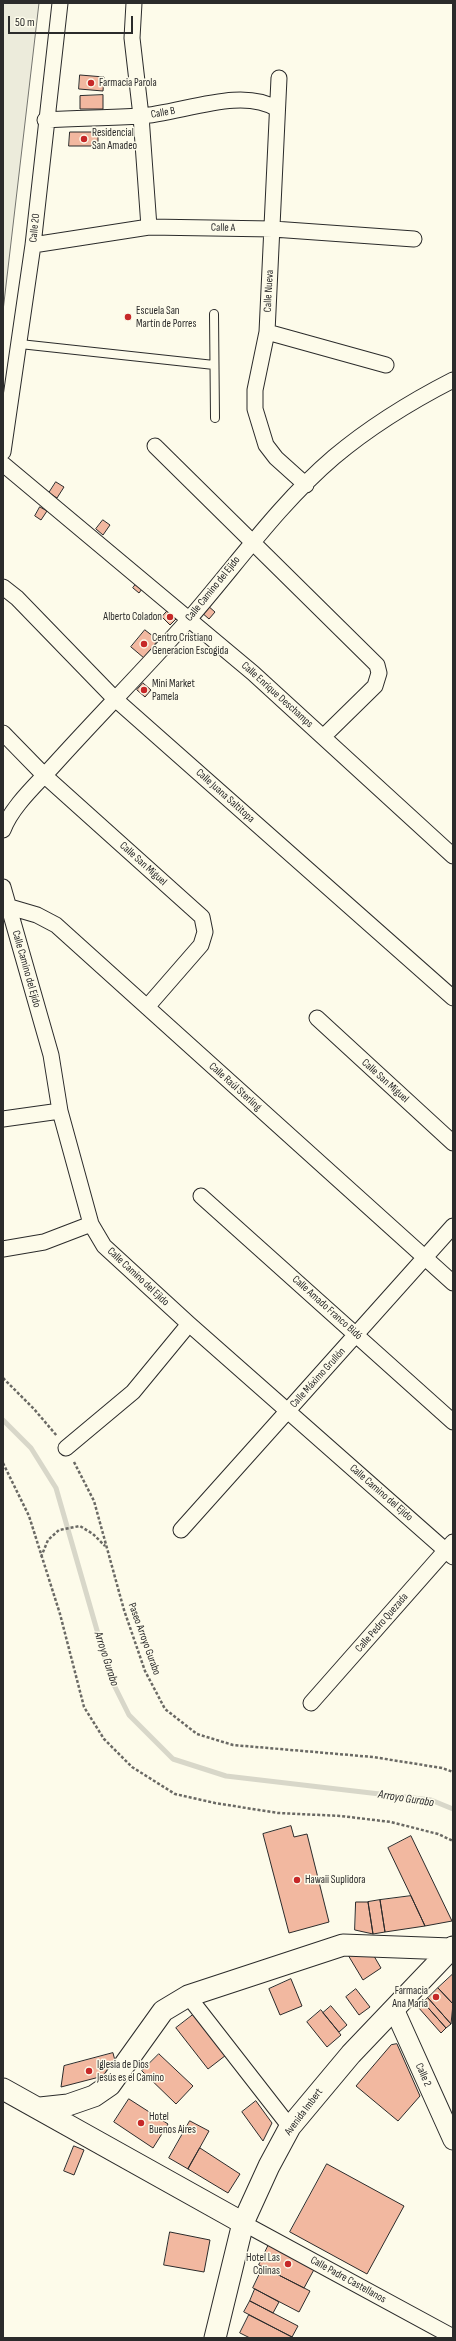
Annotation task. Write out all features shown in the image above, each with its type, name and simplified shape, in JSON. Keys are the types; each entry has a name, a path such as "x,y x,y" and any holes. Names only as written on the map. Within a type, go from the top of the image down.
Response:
{"main road":[{"path":"40,2108 68,2105 94,2096 110,2085 163,2011 188,1996 342,1945 452,1948"},
{"name":"Avenida Imbert","path":"218,2336 243,2223 269,2166 290,2127 351,2054 452,1948"},
{"path":"3,2089 40,2108 243,2223"}],"street":[{"name":"Calle 20","path":"3,452 20,344 33,245 45,120 60,3"},
{"path":"134,3 132,38 141,116 149,228"},
{"name":"Calle Nueva","path":"279,78 267,332 255,390 255,409 266,445 276,458 306,485"},
{"name":"Calle B","path":"45,120 141,116 230,101 268,103 278,109"},
{"name":"Calle A","path":"33,245 149,228 273,229 414,239"},
{"path":"267,332 386,365"},
{"name":"Calle Camino del Ejido","path":"3,830 13,812 114,698 190,618 252,541 333,458 376,423 453,380"},
{"path":"155,446 377,665 379,673 375,686 324,736"},
{"name":"Calle Enrique Deschamps","path":"3,464 190,618 324,736 453,856"},
{"name":"Calle Juana Saltitopa","path":"3,587 17,598 114,698 453,998"},
{"name":"Calle San Miguel","path":"3,733 45,776 202,917 205,932 201,945 146,1006"},
{"name":"Calle Camino del Ejido","path":"3,887 5,905 51,1055 60,1111 91,1224 104,1246 189,1324 288,1411 451,1550"},
{"name":"Calle Raúl Sterling","path":"5,905 37,915 56,925 453,1283"},
{"name":"Calle San Miguel","path":"317,1018 453,1143"},
{"path":"3,1119 60,1111"},
{"name":"Calle Amado Franco Bidó","path":"201,1196 453,1422"},
{"path":"3,1249 44,1242 91,1224"},
{"name":"Calle Máximo Grullón","path":"181,1530 453,1226"},
{"path":"66,1448 133,1392 189,1324"},
{"name":"Calle Pedro Quezada","path":"311,1703 451,1550"},
{"path":"188,1996 290,2127"},
{"name":"Calle 2","path":"394,2010 453,2140"},
{"name":"Calle Padre Castellanos","path":"243,2223 453,2338"}],"lane":[{"path":"214,314 215,418"},
{"path":"20,344 214,364"}],"path":[{"name":"Paseo Arroyo Gurabo","path":"3,1378 34,1408 66,1448 94,1501 106,1546 145,1671 165,1709 197,1734 233,1746 373,1757 442,1768 453,1772"},
{"path":"3,1464 29,1516 41,1558 60,1614 84,1707 104,1739 132,1767 175,1794 278,1813 341,1816 391,1822 438,1834 453,1841"},
{"path":"41,1558 48,1540 59,1530 66,1528 80,1526 93,1534 106,1546"}],"shaded area":[{"path":"3,3 39,3 3,311"}],"building":[{"name":"Farmacia Parola","path":"80,75 104,77 103,91 79,89"},
{"path":"103,95 103,109 80,109 80,96"},
{"name":"Residencial San Amadeo","path":"70,132 98,132 98,146 69,146"},
{"path":"56,482 64,487 57,498 49,493"},
{"path":"40,507 47,511 41,520 35,516"},
{"path":"103,520 110,525 103,535 96,529"},
{"path":"139,580 145,585 139,593 133,588"},
{"path":"207,605 215,612 209,619 201,612"},
{"name":"Alberto Coladon","path":"170,608 179,616 170,625 162,617"},
{"name":"Centro Cristiano Generacion Escogida","path":"145,630 158,640 144,658 131,647"},
{"name":"Mini Market Pamela","path":"143,683 151,690 145,697 137,690"},
{"name":"Hawaii Suplidora","path":"291,1826 294,1837 307,1834 329,1922 289,1933 263,1834"},
{"path":"411,1836 452,1921 425,1926 388,1848"},
{"path":"411,1896 425,1926 385,1932 380,1900"},
{"path":"380,1900 385,1932 373,1934 368,1902"},
{"path":"356,1902 368,1902 373,1934 355,1930"},
{"path":"371,1951 381,1968 363,1980 348,1955"},
{"path":"453,1974 453,2004 438,1988"},
{"path":"291,1979 302,2006 280,2015 269,1989"},
{"path":"438,1988 453,2004 451,2024 428,1998"},
{"path":"356,1989 370,2007 359,2015 346,1997"},
{"path":"428,1998 451,2024 446,2028 423,2002"},
{"path":"423,2002 446,2028 441,2033 418,2007"},
{"path":"331,2006 347,2025 339,2032 323,2013"},
{"path":"321,2010 341,2035 327,2047 307,2022"},
{"path":"198,2011 230,2052 208,2069 176,2028"},
{"path":"397,2044 420,2096 398,2121 356,2086 391,2045"},
{"name":"Iglesia de Dios Jesús es el Camino","path":"113,2053 117,2068 111,2074 61,2087 64,2066"},
{"path":"159,2054 193,2086 176,2104 142,2071"},
{"name":"Hotel Buenos Aires","path":"129,2099 168,2124 153,2148 114,2122"},
{"path":"256,2101 272,2123 263,2141 242,2112"},
{"path":"190,2121 209,2131 188,2169 169,2158"},
{"path":"74,2146 84,2150 74,2175 64,2171"},
{"path":"200,2148 240,2174 228,2193 188,2169"},
{"path":"327,2164 404,2206 367,2274 290,2232"},
{"path":"170,2232 210,2240 204,2272 164,2265"},
{"name":"Hotel Las Colinas","path":"271,2240 317,2264 304,2288 259,2265"},
{"path":"263,2267 310,2291 299,2312 253,2288"},
{"path":"255,2289 279,2302 273,2313 250,2301"},
{"path":"250,2301 298,2326 292,2337 244,2312"},
{"path":"249,2315 295,2338 250,2338 240,2333"}],"waterway":[{"name":"Arroyo Gurabo","path":"3,1420 31,1448 56,1488 111,1679 129,1715 173,1759 226,1776 431,1800 453,1809"}],"place":[{"name":"Farmacia Parola","path":"91,83"},
{"name":"Residencial San Amadeo","path":"84,139"},
{"name":"Escuela San Martín de Porres","path":"128,317"},
{"name":"Alberto Coladon","path":"170,617"},
{"name":"Centro Cristiano Generacion Escogida","path":"144,644"},
{"name":"Mini Market Pamela","path":"144,690"},
{"name":"Hawaii Suplidora","path":"297,1880"},
{"name":"Farmacia Ana Maria","path":"436,1997"},
{"name":"Iglesia de Dios Jesús es el Camino","path":"89,2071"},
{"name":"Hotel Buenos Aires","path":"141,2123"},
{"name":"Hotel Las Colinas","path":"288,2264"}]}
